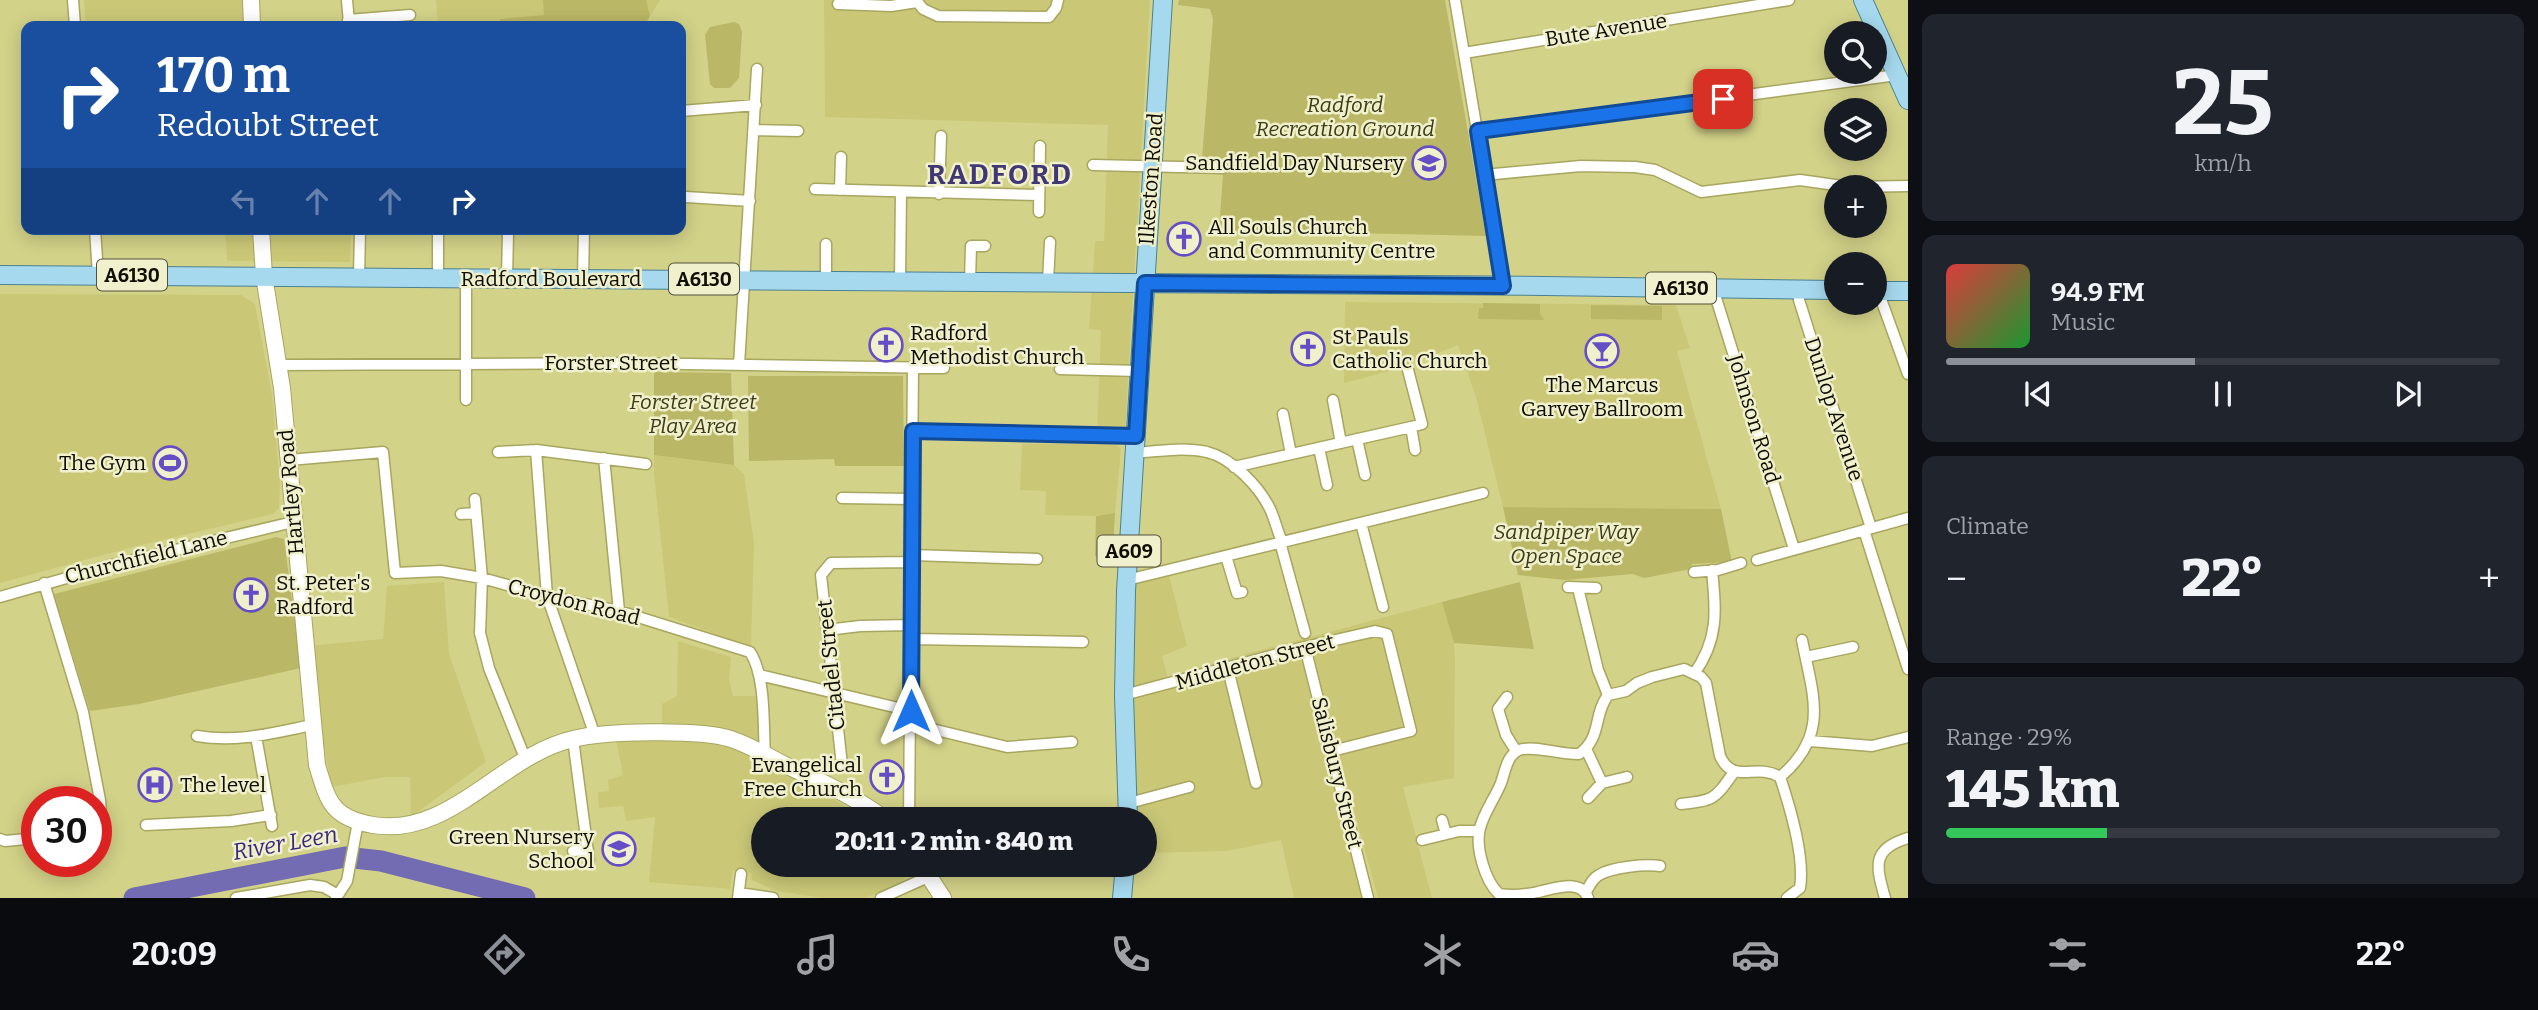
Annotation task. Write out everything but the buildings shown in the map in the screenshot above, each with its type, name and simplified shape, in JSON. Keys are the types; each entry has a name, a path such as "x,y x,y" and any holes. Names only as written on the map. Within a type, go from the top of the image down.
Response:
{"main road":[{"name":"Ilkeston Road","path":"1129,807 1124,695 1127,580 1163,0"},
{"path":"1863,0 1908,100"},
{"name":"Radford Boulevard","path":"0,275 1145,283"},
{"name":"A6130","path":"1145,283 1824,290"},
{"path":"1887,291 1908,291"},
{"path":"1122,898 1124,877"}],"street":[{"path":"73,0 75,21"},
{"path":"251,0 252,21"},
{"path":"347,0 349,21"},
{"path":"838,4 891,6 916,1 929,13 938,16 1049,17 1054,13 1058,0"},
{"path":"1455,0 1503,286"},
{"name":"Bute Avenue","path":"1464,53 1789,0"},
{"path":"398,21 410,15"},
{"path":"739,365 757,69"},
{"path":"1478,131 1897,75"},
{"path":"686,111 756,104"},
{"path":"755,130 798,131"},
{"path":"937,143 939,194"},
{"path":"1039,212 1040,146"},
{"path":"840,190 841,157"},
{"path":"1093,165 1223,169"},
{"path":"1484,175 1581,166 1634,167 1655,170 1701,192 1800,180 1824,183"},
{"path":"699,185 692,197 750,201"},
{"path":"1887,186 1908,186"},
{"path":"815,189 1039,195"},
{"path":"900,281 901,193"},
{"path":"95,235 98,275"},
{"name":"Hartley Road","path":"261,235 264,276 289,460 317,765 332,805 343,815 358,822"},
{"path":"359,278 360,235"},
{"path":"438,235 438,278"},
{"path":"506,278 508,235"},
{"path":"583,278 584,235"},
{"path":"1048,282 1050,242"},
{"path":"826,244 826,281"},
{"path":"970,281 971,246 985,246"},
{"path":"466,278 466,400"},
{"name":"Johnson Road","path":"1715,289 1794,549"},
{"name":"Dunlop Avenue","path":"1799,290 1799,300 1908,669"},
{"path":"1885,315 1908,374"},
{"name":"Forster Street","path":"278,365 466,362 944,368"},
{"path":"909,807 913,366"},
{"path":"1060,369 1139,371"},
{"path":"1088,369 1088,382"},
{"path":"1234,467 1422,424 1408,370"},
{"path":"1333,400 1341,443"},
{"path":"1283,414 1291,454"},
{"path":"1411,427 1415,450"},
{"path":"913,431 1135,445 1197,451 1222,458 1254,486 1270,509 1305,633"},
{"path":"1357,439 1365,475"},
{"path":"1319,448 1327,485"},
{"path":"536,450 547,596 595,736"},
{"path":"498,452 536,450 646,464"},
{"name":"Croydon Road","path":"289,460 383,452 395,573 440,570 619,611 750,652 759,675"},
{"path":"604,458 619,611"},
{"path":"1127,580 1483,493"},
{"path":"842,498 912,499"},
{"path":"475,499 482,578 480,633 489,668 525,758"},
{"path":"461,514 476,513"},
{"path":"1756,560 1908,517"},
{"name":"Churchfield Lane","path":"0,597 44,583 293,522"},
{"path":"1361,523 1383,607"},
{"path":"1226,556 1239,592"},
{"path":"912,559 1037,559"},
{"name":"Citadel Street","path":"842,765 821,575 831,563 912,559"},
{"path":"1694,572 1741,563"},
{"path":"1694,674 1705,659 1713,637 1715,601 1712,570"},
{"path":"44,583 83,712 97,786"},
{"path":"1596,589 1573,587 1608,695"},
{"path":"827,630 911,625"},
{"name":"Middleton Street","path":"1124,695 1305,647 1375,631 1387,634 1411,731 1332,751"},
{"path":"911,639 1082,638 1083,655"},
{"path":"1780,777 1796,764 1810,741 1814,714 1802,640"},
{"name":"Salisbury Street","path":"1305,647 1368,898"},
{"path":"1806,657 1853,647"},
{"path":"1228,668 1256,783"},
{"path":"1660,866 1646,864 1602,873 1591,881 1587,895 1579,888 1569,886 1498,896 1481,856 1479,831 1501,785 1510,757 1516,751 1530,749 1579,754 1592,742 1602,703 1608,695 1626,691 1637,683 1671,671 1684,669 1706,683 1720,756 1725,766 1734,772 1769,770 1780,777 1802,875 1800,888 1787,898"},
{"path":"765,755 759,675 911,711"},
{"path":"1498,709 1507,696"},
{"path":"1485,707 1498,709"},
{"path":"1498,709 1506,736 1516,751"},
{"path":"911,724 1007,747 1072,742"},
{"path":"197,736 216,739 256,736 312,725"},
{"path":"236,898 310,885 324,887 337,896 347,881 358,822 389,827 430,818 458,804 537,750 573,739 637,733 730,738 824,782 868,807"},
{"path":"146,825 271,821 256,736"},
{"path":"1810,741 1858,746 1908,737"},
{"path":"212,752 216,739"},
{"path":"573,739 588,855 573,851"},
{"path":"1893,741 1897,755"},
{"path":"1586,749 1602,783"},
{"path":"1681,804 1708,801 1718,795 1734,772"},
{"path":"1588,799 1602,783 1627,778"},
{"path":"1139,807 1189,787"},
{"path":"1708,801 1711,814"},
{"path":"225,809 227,821"},
{"path":"1442,820 1446,834"},
{"path":"1422,840 1465,830 1479,831"},
{"path":"0,839 21,840"},
{"path":"1885,898 1879,876 1880,856 1891,843 1907,841"},
{"path":"741,874 739,895 773,898"},
{"path":"881,898 914,877"},
{"path":"931,877 943,898"}],"shaded area":[{"path":"84,0 244,0 246,21 86,21"},
{"path":"436,0 660,0 647,21 438,21"},
{"path":"824,0 1150,0 1125,434 1097,432 1101,330 1089,329 1095,241 1104,241 1108,125 825,117"},
{"path":"225,235 351,235 350,262 227,261"},
{"path":"0,294 241,295 255,304 272,395 280,485 279,508 273,514 133,547 0,583"},
{"path":"1345,302 1676,305 1690,348 1677,351 1721,509 1503,507 1476,397 1458,345 1401,368 1344,383"},
{"path":"1115,443 1121,449 1115,513 1096,516 1045,515 1046,491 1020,490 1022,444"},
{"path":"654,455 734,465 744,474 754,543 751,647 669,617"},
{"path":"1169,575 1187,646 1162,656 1168,678 1242,655 1442,602 1454,643 1454,778 1403,787 1432,898 1378,898 1339,756 1327,759 1362,898 1294,898 1281,840 1227,851 1157,853 1157,807 1137,807 1130,669 1135,583"},
{"path":"444,582 449,653 486,762 411,817 410,777 385,777 332,787 307,646 383,639 387,586"},
{"path":"678,641 731,657 729,680 733,696 759,696 763,742 759,763 806,784 847,807 751,807 751,873 733,870 730,889 649,882 655,817 626,821 623,806 599,808 598,792 609,791 608,780 623,775 616,740 662,738 662,704 677,696"},
{"path":"752,877 906,877 863,898 823,898 777,891 752,880"}],"green space":[{"path":"543,0 646,0 650,16 647,21 500,21 544,15"},
{"name":"Radford Recreation Ground","path":"1179,0 1445,0 1486,236 1219,230 1224,161 1202,159 1213,19 1210,9 1178,5"},
{"path":"734,22 739,24 742,32 739,78 730,88 714,88 710,84 705,35 710,27"},
{"path":"1483,303 1540,304 1540,314 1544,320 1478,319 1479,308 1483,308"},
{"path":"1591,305 1662,306 1662,320 1591,319"},
{"name":"Forster Street Play Area","path":"654,372 731,373 734,465 654,455"},
{"path":"748,376 903,376 904,466 835,466 834,459 749,461"},
{"name":"Sandpiper Way Open Space","path":"1503,507 1721,509 1732,562 1692,564 1691,569 1644,578 1633,574 1565,580 1518,575"},
{"path":"1115,513 1112,565 1095,556 1096,516"},
{"path":"276,537 284,539 301,668 139,704 90,711 54,594"},
{"path":"1520,582 1534,649 1454,643 1442,602"}],"waterway":[{"name":"River Leen","path":"134,898 345,857 381,861 525,898"}],"place":[{"name":"Sandfield Day Nursery","path":"1429,163"},
{"name":"All Souls Church and Community Centre","path":"1184,239"},
{"name":"Radford Methodist Church","path":"886,345"},
{"name":"St Pauls Catholic Church","path":"1308,349"},
{"name":"The Marcus Garvey Ballroom","path":"1602,351"},
{"name":"The Gym","path":"170,463"},
{"name":"St. Peter's Radford","path":"251,595"},
{"name":"Evangelical Free Church","path":"887,777"},
{"name":"The level","path":"155,785"},
{"name":"Green Nursery School","path":"619,849"}],"district":[{"name":"RADFORD","path":"1000,174"}],"route":[{"path":"911,711 913,431 1136,436 1145,283 1503,286 1478,131 1723,99"}]}
